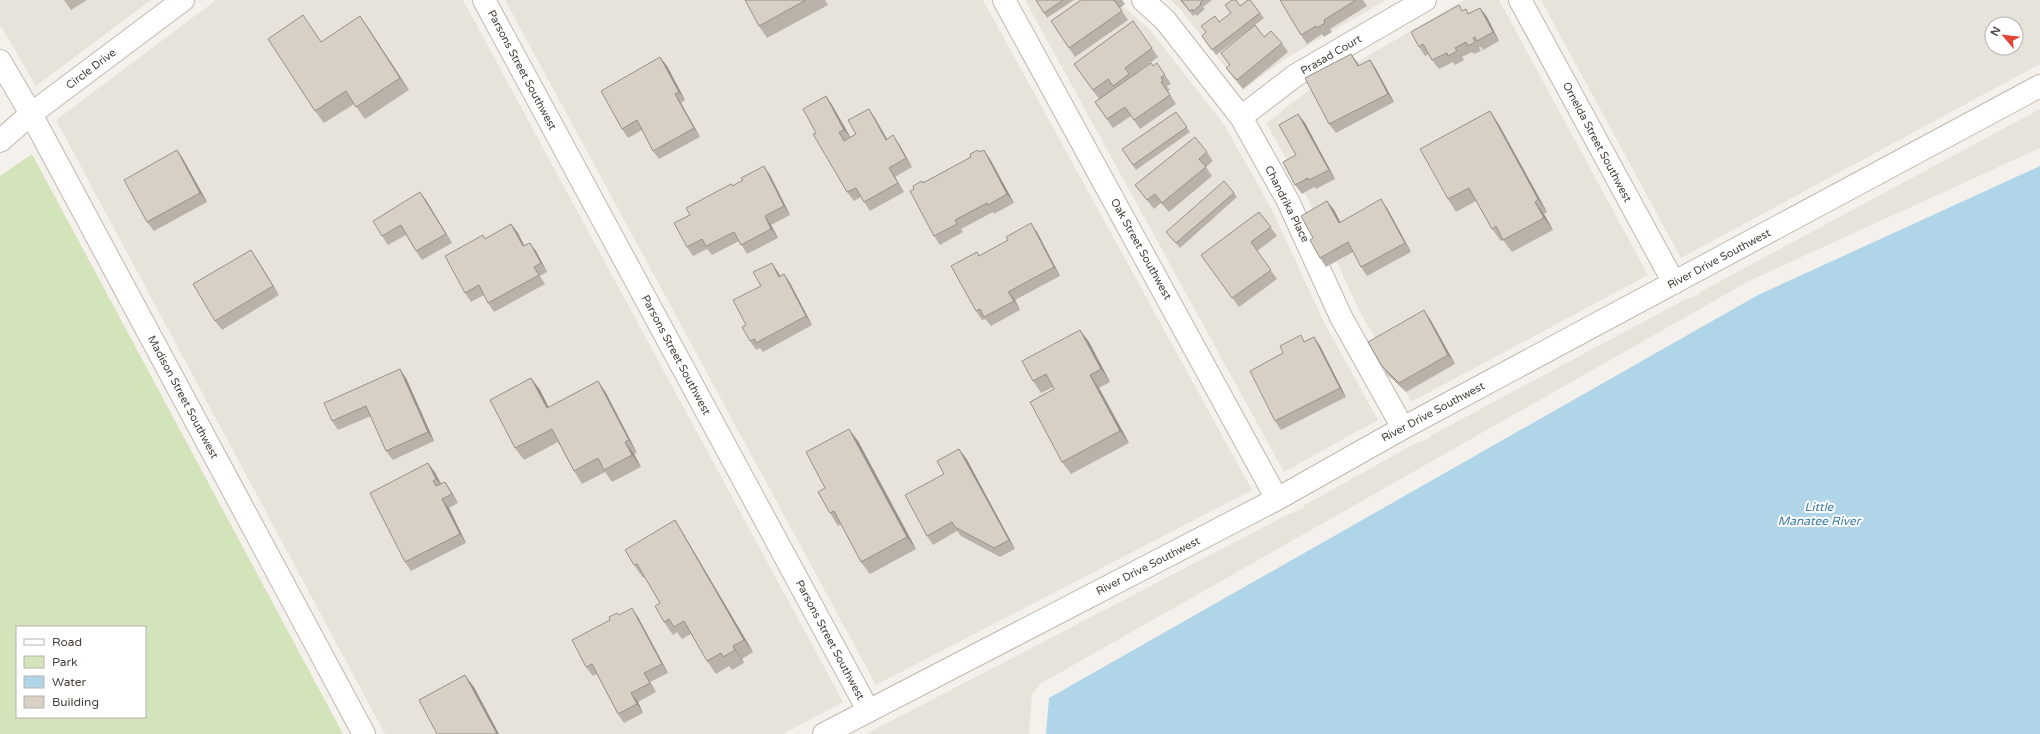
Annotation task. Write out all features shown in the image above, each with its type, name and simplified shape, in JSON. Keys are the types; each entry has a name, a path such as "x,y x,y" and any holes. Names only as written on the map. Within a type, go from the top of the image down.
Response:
{"street":[{"name":"Circle Drive","path":"0,141 31,114 183,0"},
{"name":"Parsons Street Southwest","path":"484,0 868,710"},
{"name":"Oak Street Southwest","path":"1004,0 1277,498"},
{"name":"Chandrika Place","path":"1143,0 1165,20 1241,117 1288,201 1342,317 1403,428"},
{"name":"Prasad Court","path":"1241,117 1296,74 1425,0"},
{"name":"Ornelda Street Southwest","path":"1520,0 1674,284"},
{"name":"Madison Street Southwest","path":"0,61 31,114 364,734"},
{"name":"River Drive Southwest","path":"824,734 1277,498 1403,428 1674,284 2040,86"}],"shaded area":[{"path":"0,0 151,0 36,86 0,25"},
{"path":"216,0 463,0 843,702 783,734 385,734 56,120"},
{"path":"505,0 983,0 1252,490 876,685"},
{"path":"1025,0 1116,0 1151,31 1225,126 1271,208 1325,324 1378,420 1284,472"},
{"path":"1170,0 1386,0 1285,59 1243,90 1181,10"},
{"path":"1464,0 1499,0 1648,275 1411,402 1359,310 1306,195 1266,123 1309,90"},
{"path":"1541,0 2040,0 2040,64 1681,258"},
{"path":"2040,109 2040,148 1749,281 1040,684 1032,695 1029,734 866,734 1287,515 1304,508 1303,506 1414,444 1430,438 1430,436 1684,300 1700,294 1700,292"}],"green space":[{"path":"32,154 343,734 0,734 0,176"}],"water":[{"name":"Little Manatee River","path":"2040,166 2040,734 1046,734 1049,698 1758,295"}],"building":[{"path":"745,0 806,0 759,26"},
{"path":"1036,0 1063,0 1044,13"},
{"path":"1081,0 1114,0 1122,11 1069,48 1051,21"},
{"path":"1181,0 1203,0 1200,3 1201,4 1193,11 1192,9 1190,11"},
{"path":"1232,0 1236,0 1240,6 1250,0 1260,13 1212,50 1202,36 1206,32 1201,26 1215,16 1219,22 1231,13 1225,5"},
{"path":"1280,0 1356,0 1324,20 1325,23 1317,28 1316,26 1301,35"},
{"path":"1459,5 1462,11 1466,9 1468,14 1480,8 1493,32 1477,41 1475,37 1473,38 1475,42 1468,46 1466,42 1455,48 1457,51 1448,56 1447,53 1432,60 1423,44 1419,47 1411,32"},
{"path":"303,15 321,42 360,16 400,78 356,107 346,91 315,111 268,39"},
{"path":"1133,21 1152,48 1125,68 1129,74 1113,86 1108,79 1093,90 1074,64"},
{"path":"1255,25 1264,37 1271,31 1282,43 1237,80 1226,68 1230,65 1221,53"},
{"path":"1351,54 1358,66 1370,60 1388,94 1329,124 1305,78"},
{"path":"660,57 679,92 675,94 694,128 653,151 637,120 622,129 601,91"},
{"path":"1151,63 1153,66 1157,63 1165,75 1161,77 1163,81 1161,82 1170,95 1134,120 1125,107 1107,119 1095,102"},
{"path":"826,96 844,130 839,132 844,141 856,134 848,120 869,109 886,140 893,135 906,158 889,168 898,183 864,202 856,188 847,192 813,134 816,133 803,109"},
{"path":"1490,111 1538,199 1535,202 1544,218 1503,240 1496,226 1492,229 1469,188 1448,199 1420,149"},
{"path":"1176,112 1187,127 1133,165 1122,149"},
{"path":"1298,114 1329,170 1295,185 1283,162 1296,155 1279,125"},
{"path":"1195,137 1207,152 1199,159 1206,167 1162,203 1155,194 1147,200 1135,185"},
{"path":"177,150 200,193 147,222 124,180"},
{"path":"978,150 979,152 984,150 1007,194 988,205 987,203 955,220 957,224 934,236 910,191 914,189 913,186 922,181 923,183 971,157 970,154"},
{"path":"764,166 784,206 765,216 771,229 741,245 734,232 706,246 702,239 687,247 674,223 690,215 686,208 731,184 732,186 743,180 741,178"},
{"path":"1224,181 1234,193 1176,243 1166,232"},
{"path":"420,192 446,234 416,251 401,225 382,236 373,221"},
{"path":"1381,199 1405,243 1361,267 1348,242 1320,258 1310,240 1313,238 1301,216 1327,201 1339,223"},
{"path":"1259,212 1271,227 1251,242 1271,270 1232,298 1201,255"},
{"path":"1031,223 1054,267 1008,292 1014,301 984,317 980,309 976,311 951,266 977,252 979,256 1008,240 1006,237"},
{"path":"511,224 523,246 530,243 541,263 534,267 539,275 488,303 479,285 465,293 445,256 483,235 485,239"},
{"path":"251,250 273,286 215,321 193,284"},
{"path":"772,263 779,277 784,274 806,316 756,343 755,339 750,341 742,327 746,325 733,300 761,286 753,272"},
{"path":"1424,310 1448,355 1399,383 1382,366 1368,342"},
{"path":"1080,330 1101,369 1090,375 1120,431 1062,462 1030,402 1054,389 1046,374 1033,381 1022,361"},
{"path":"1301,335 1304,342 1314,337 1340,388 1275,421 1250,371 1283,353 1280,346"},
{"path":"400,369 428,432 386,451 366,406 332,421 324,403"},
{"path":"531,378 547,408 598,381 629,440 625,442 632,455 604,470 598,458 574,471 552,429 515,448 490,400"},
{"path":"849,429 907,537 861,562 834,511 830,513 818,492 825,488 806,452"},
{"path":"959,449 1009,540 994,548 955,527 952,522 927,536 905,495 944,474 937,461"},
{"path":"428,463 436,479 433,481 436,486 445,482 452,494 442,499 460,534 405,562 370,493"},
{"path":"675,520 744,640 733,646 735,650 723,657 721,653 707,661 684,621 674,627 669,619 664,622 655,606 660,603 637,564 634,565 625,550"},
{"path":"632,608 662,664 644,673 650,683 631,693 637,704 618,714 592,664 586,667 572,640 610,620 609,617 617,613 619,615"},
{"path":"465,675 497,734 437,734 419,700"}]}
